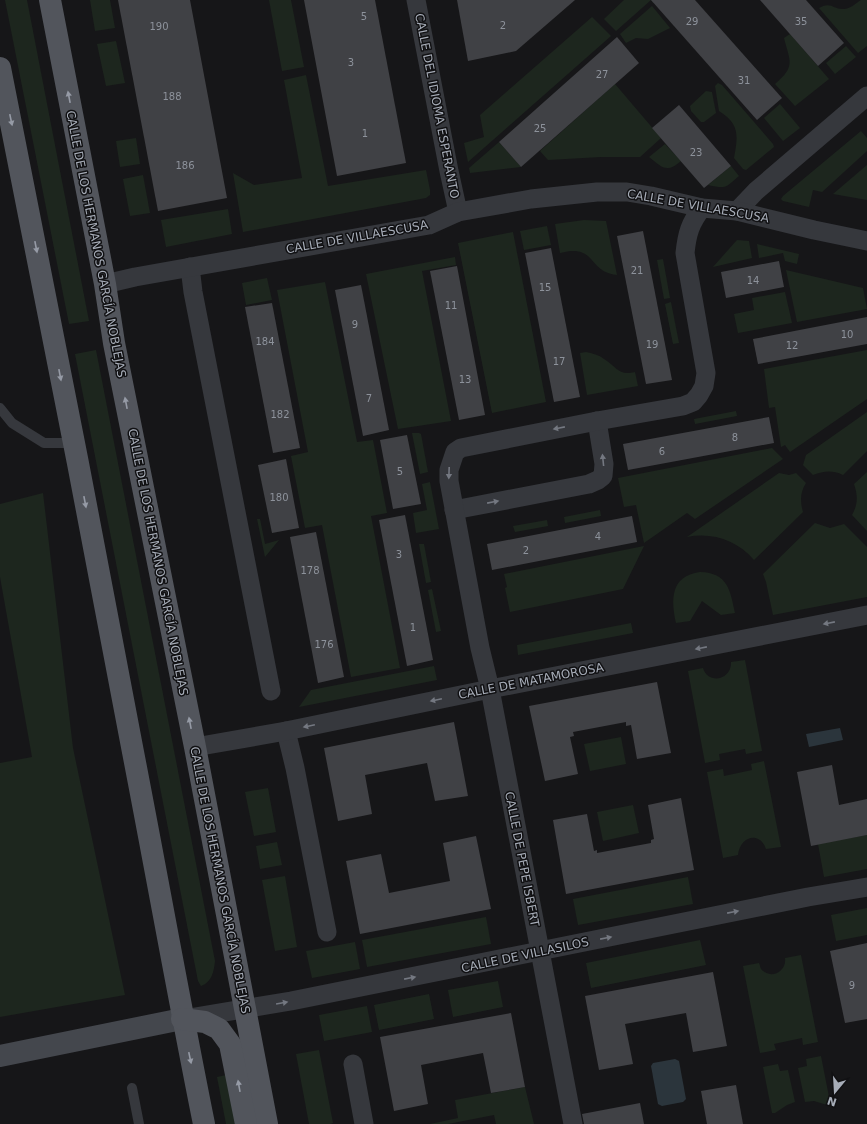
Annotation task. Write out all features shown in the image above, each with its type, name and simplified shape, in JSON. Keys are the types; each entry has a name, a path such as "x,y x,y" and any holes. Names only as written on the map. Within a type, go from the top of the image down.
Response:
{"main road":[{"name":"CALLE DE LOS HERMANOS GARCÍA NOBLEJAS","path":"50,0 105,284 114,343 267,1124"},
{"path":"0,68 35,238 182,1019 204,1124"},
{"path":"182,1019 205,1022 219,1029 230,1044 246,1124"}],"street":[{"name":"CALLE DEL IDIOMA ESPERANTO","path":"416,0 458,212"},
{"path":"737,211 756,191 867,96"},
{"name":"CALLE DE VILLAESCUSA","path":"105,284 190,267 429,225 458,212 531,199 597,192 633,193 702,208 737,211 867,241"},
{"name":"CALLE DE PEPE ISBERT","path":"573,1124 490,689 480,648 448,470 455,452 461,448 597,421 684,406 693,402 704,386 706,373 685,253 687,236 694,219 702,208"},
{"path":"190,267 193,292 271,691"},
{"path":"454,510 589,484 598,480 603,476 604,464 597,421"},
{"name":"CALLE DE MATAMOROSA","path":"194,748 867,615"},
{"path":"286,731 296,768 327,932"},
{"name":"CALLE DE VILLASILOS","path":"182,1019 244,1009 491,962 808,897 867,888"},
{"path":"0,1056 182,1019"},
{"path":"353,1064 364,1124"}],"lane":[{"path":"0,408 12,423 44,443 74,443"},
{"path":"132,1088 139,1124"}],"shaded area":[{"path":"5,0 27,0 89,321 69,324"},
{"path":"90,0 110,0 115,28 95,31"},
{"path":"269,0 291,0 304,67 282,71"},
{"path":"624,0 651,0 616,31 604,19"},
{"path":"861,0 867,0 867,46 858,53 819,8 827,5 840,9 846,9"},
{"path":"652,6 670,28 648,39 636,38 626,43 620,34"},
{"path":"592,17 611,36 468,162 464,143 484,137 480,115"},
{"path":"790,34 829,79 795,106 775,84 782,78 789,68 790,63 784,38"},
{"path":"116,41 125,83 106,86 97,44"},
{"path":"846,46 856,57 835,74 826,63"},
{"path":"306,75 328,186 426,170 430,195 426,198 243,232 233,173 254,185 302,178 284,80"},
{"path":"718,83 722,85 774,147 746,170 743,169 734,158 737,137 736,131 731,121 719,111 715,86"},
{"path":"615,84 661,138 640,157 601,157 548,160 540,151"},
{"path":"706,91 712,92 716,113 704,122 701,122 691,111 690,106"},
{"path":"780,104 800,128 783,141 764,118"},
{"path":"861,131 867,138 867,151 822,192 813,190 809,207 783,201 781,199 783,196"},
{"path":"136,138 140,164 120,167 116,141"},
{"path":"499,142 521,167 470,173 469,168"},
{"path":"665,144 681,161 668,168 664,168 649,157"},
{"path":"867,165 867,200 833,194"},
{"path":"731,166 739,176 731,183 722,187 708,185"},
{"path":"143,175 150,213 130,216 123,179"},
{"path":"228,209 232,234 166,247 161,220"},
{"path":"584,220 606,221 617,275 607,273 586,255 580,252 572,251 560,253 555,224"},
{"path":"547,226 551,245 524,250 520,231"},
{"path":"513,232 546,402 492,413 458,243"},
{"path":"737,240 749,241 752,258 713,267"},
{"path":"757,244 799,254 797,264 785,261 783,253 759,258"},
{"path":"455,257 456,265 422,271 451,421 398,429 366,274"},
{"path":"663,259 670,298 664,299 657,260"},
{"path":"786,270 863,288 867,309 797,322"},
{"path":"267,278 272,300 246,305 242,283"},
{"path":"325,282 357,442 373,440 387,513 371,516 400,668 351,677 322,525 305,528 291,456 308,452 277,290"},
{"path":"785,292 792,323 738,333 734,314 754,310 752,298"},
{"path":"671,302 679,343 673,344 665,304"},
{"path":"96,350 215,961 210,979 201,986 198,981 75,354"},
{"path":"867,350 867,399 790,452 785,445 781,447 775,407 769,408 764,369"},
{"path":"586,352 600,356 621,372 635,372 638,386 587,395 580,353"},
{"path":"736,411 737,416 695,424 694,419"},
{"path":"867,412 867,451 843,475 835,472 828,472 813,475 803,465 806,455"},
{"path":"412,433 421,434 428,472 420,474"},
{"path":"772,448 783,459 695,519 687,513 644,543 636,505 624,507 618,478"},
{"path":"867,472 867,531 852,515 857,500 854,484"},
{"path":"779,473 789,475 796,473 806,483 801,497 803,512 754,560 740,547 724,539 706,536 687,537"},
{"path":"430,482 439,529 416,533 413,513 427,510 422,484"},
{"path":"43,493 73,748 125,995 0,1017 0,763 32,757 0,577 0,504"},
{"path":"600,510 601,516 565,523 564,517"},
{"path":"257,519 260,519 265,544 279,540 265,557"},
{"path":"547,520 548,526 515,532 513,526"},
{"path":"815,523 830,528 844,524 867,547 867,597 773,615 763,574"},
{"path":"419,544 424,544 431,582 426,583"},
{"path":"644,546 623,589 510,612 504,574"},
{"path":"700,572 709,573 722,579 729,590 735,613 721,615 702,601 690,621 676,623 673,606 675,590 683,578 690,574"},
{"path":"432,589 441,631 436,632 428,590"},
{"path":"631,623 633,633 518,655 517,645"},
{"path":"745,660 762,751 746,754 745,749 719,754 720,760 705,763 688,671 703,668 710,677 719,678 728,673 731,662"},
{"path":"434,666 437,680 299,707 311,690"},
{"path":"840,728 843,740 809,747 806,734"},
{"path":"621,737 626,764 590,771 584,744"},
{"path":"764,761 781,847 766,849 763,843 759,840 750,838 742,844 738,855 723,858 707,772 723,769 724,776 752,770 751,764"},
{"path":"268,788 276,832 254,836 245,792"},
{"path":"633,805 639,833 603,841 597,812"},
{"path":"867,835 867,869 824,877 818,844"},
{"path":"277,842 282,865 260,869 256,846"},
{"path":"285,876 297,947 275,951 262,880"},
{"path":"688,877 693,904 578,925 573,899"},
{"path":"867,908 867,935 836,941 831,915"},
{"path":"486,917 491,944 367,967 362,940"},
{"path":"700,940 706,965 591,988 586,963"},
{"path":"355,942 360,969 312,978 306,951"},
{"path":"801,955 818,1042 803,1045 802,1038 774,1044 776,1050 760,1053 743,966 759,963 761,969 769,974 773,974 781,971 785,963 785,958"},
{"path":"498,981 503,1007 453,1017 448,990"},
{"path":"429,994 434,1019 379,1030 374,1005"},
{"path":"367,1006 372,1032 324,1041 319,1015"},
{"path":"319,1050 333,1123 330,1124 309,1124 296,1054"},
{"path":"821,1056 830,1102 827,1105 814,1101 805,1102 798,1068 807,1066 806,1059"},
{"path":"675,1059 679,1061 686,1099 683,1102 662,1106 658,1104 651,1066 653,1063"},
{"path":"778,1064 780,1071 788,1070 795,1102 787,1105 775,1113 772,1113 763,1067"},
{"path":"226,1075 236,1124 226,1124 217,1077"},
{"path":"525,1087 534,1124 496,1124 494,1115 448,1124 430,1124 458,1118 455,1100"}],"building":[{"path":"118,0 190,0 227,198 158,211"},
{"path":"304,0 375,0 406,163 337,176"},
{"path":"457,0 575,0 516,51 468,61"},
{"path":"651,0 695,0 782,98 757,120"},
{"path":"760,0 806,0 844,43 818,66"},
{"path":"617,37 639,63 521,167 499,142"},
{"path":"679,105 731,166 704,188 652,128"},
{"path":"643,231 672,380 646,384 617,236"},
{"path":"551,248 580,397 554,402 525,253"},
{"path":"779,261 784,287 726,298 721,272"},
{"path":"457,266 485,415 459,420 430,271"},
{"path":"361,285 389,430 363,436 335,290"},
{"path":"272,303 300,448 273,453 245,307"},
{"path":"867,317 867,344 758,364 753,339"},
{"path":"769,417 774,443 628,470 623,444"},
{"path":"407,435 421,504 393,509 380,440"},
{"path":"286,459 299,528 272,533 258,465"},
{"path":"405,515 433,660 407,666 379,520"},
{"path":"632,516 637,542 492,570 487,544"},
{"path":"316,532 344,677 318,683 290,537"},
{"path":"657,682 671,753 637,759 631,725 626,726 626,722 573,732 574,736 570,737 578,774 545,781 529,706"},
{"path":"454,722 468,796 435,801 427,763 365,775 372,814 338,821 324,748"},
{"path":"832,765 839,805 867,799 867,835 811,846 797,772"},
{"path":"681,798 694,870 566,894 553,820 587,814 594,851 597,850 597,853 651,843 651,840 654,839 648,805"},
{"path":"476,836 491,909 360,934 346,861 381,854 389,893 450,881 443,843"},
{"path":"867,943 867,1019 845,1023 830,951"},
{"path":"713,972 727,1046 693,1052 686,1013 625,1024 633,1064 599,1070 585,996"},
{"path":"511,1013 525,1087 491,1093 483,1053 421,1065 428,1104 394,1111 380,1037"},
{"path":"736,1085 743,1124 707,1124 701,1091"},
{"path":"640,1103 644,1124 584,1124 582,1114"}]}
